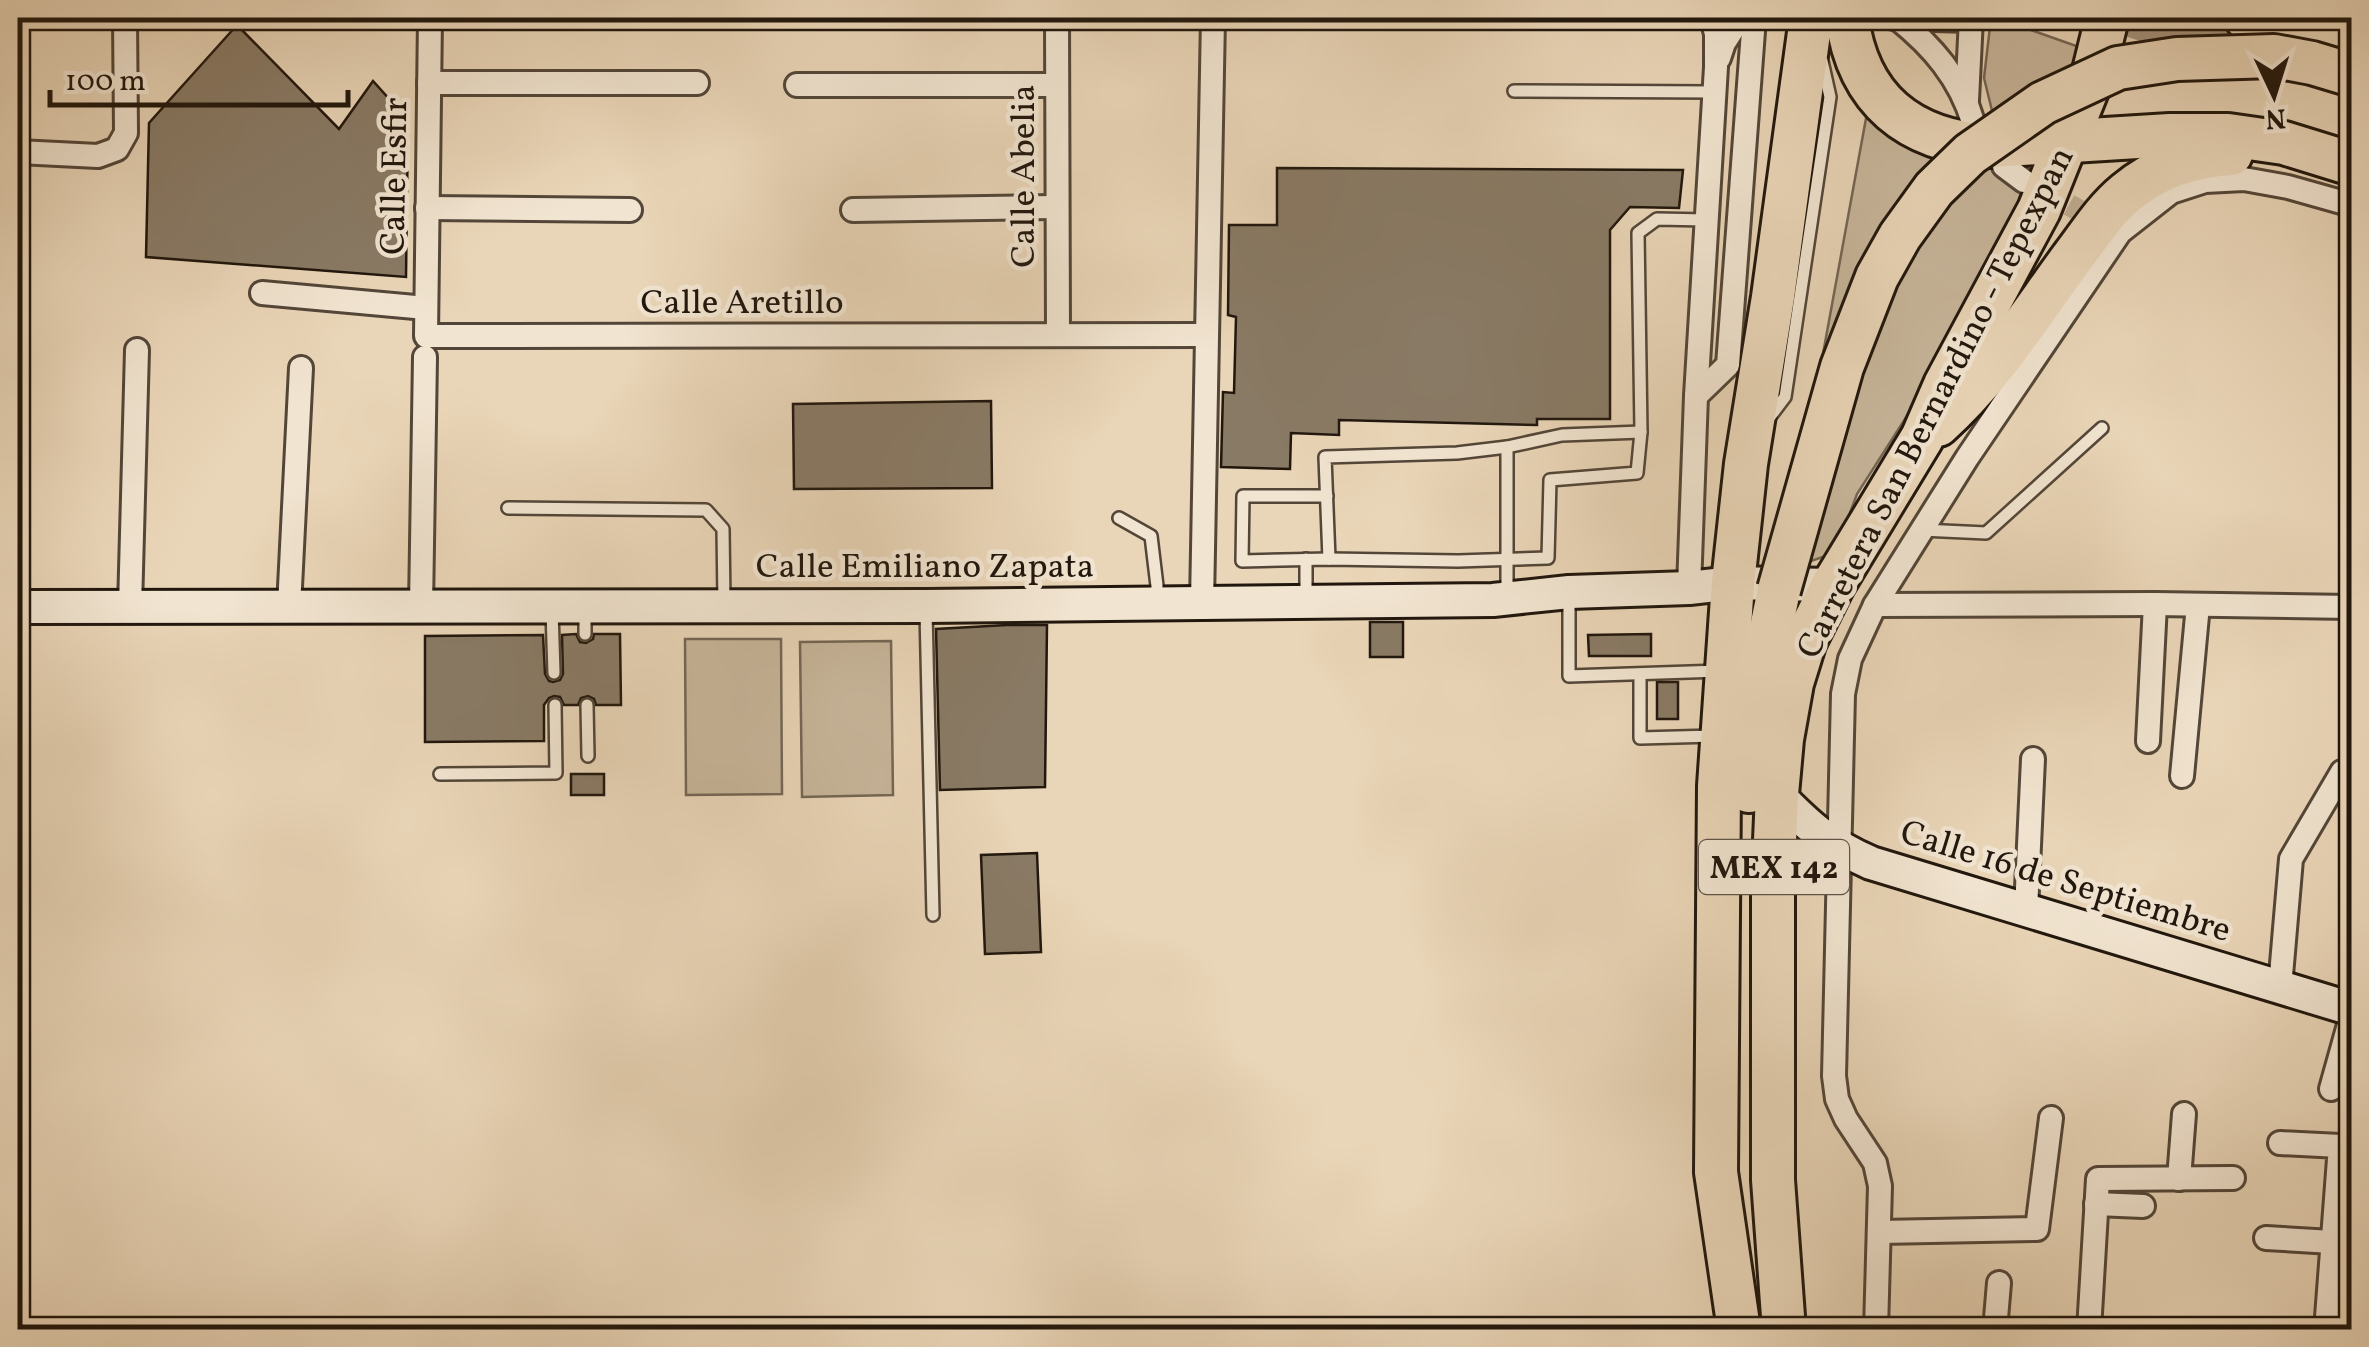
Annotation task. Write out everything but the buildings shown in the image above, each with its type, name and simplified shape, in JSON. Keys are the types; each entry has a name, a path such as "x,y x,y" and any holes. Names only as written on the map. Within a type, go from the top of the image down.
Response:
{"highway":[{"name":"MEX 142","path":"1740,1330 1716,1172 1720,786 1733,582 1811,18"},
{"path":"1846,18 1858,64 1872,89 1894,113 1940,139 1990,146 2228,135 2284,143 2344,162"},
{"name":"Carretera San Bernardino - Tepexpan","path":"1784,1330 1773,1180 1773,887 1782,740 1792,683 1805,641 1833,585 1922,438 1945,384 2039,210 2094,75 2108,18"},
{"path":"2246,18 2290,38 2352,58"},
{"path":"1760,1330 1754,1262 1749,1010 1750,752 1779,590 1842,367 1876,277 1934,189 1970,154 2043,104 2089,80 2118,68 2146,64 2274,56 2352,75"},
{"path":"1922,438 1983,379 2102,218 2143,180 2178,163 2212,155 2280,153 2344,162"}],"main road":[{"name":"Calle Emiliano Zapata","path":"18,607 420,607 574,616 724,606 1507,599 1733,582 1833,585"},
{"name":"Calle 16 de Septiembre","path":"1777,794 1809,827 1838,848 1871,863 2280,986 2352,1012"}],"street":[{"path":"18,152 98,156 117,149 126,133 125,18"},
{"name":"Calle Esfir","path":"420,607 430,18"},
{"name":"Calle Abelia","path":"1058,18 1058,335"},
{"path":"1202,603 1213,18"},
{"path":"1689,588 1696,396 1715,92 1716,34 1712,18"},
{"path":"1716,66 1724,43 1740,18"},
{"path":"1696,396 1728,365 1754,18"},
{"path":"1895,18 1971,19 1970,111 1938,57 1895,18"},
{"path":"2322,18 2352,29"},
{"path":"429,83 696,84"},
{"path":"797,85 1057,84"},
{"path":"2004,166 2024,181"},
{"path":"1876,1330 1880,1186 1875,1164 1846,1119 1834,1076 1842,694 1850,659 1875,605 2113,228 2172,192 2205,181 2244,179 2352,205"},
{"path":"1708,190 1741,192"},
{"path":"427,208 630,210"},
{"path":"853,210 1056,208"},
{"path":"262,293 426,308"},
{"name":"Calle Aretillo","path":"426,346 1206,335"},
{"path":"130,606 137,350"},
{"path":"289,607 301,368"},
{"path":"2148,741 2155,604"},
{"path":"1875,605 2352,607"},
{"path":"2182,776 2198,605"},
{"path":"2026,910 2033,759"},
{"path":"2280,986 2291,860 2342,772"},
{"path":"2330,1089 2352,1012"},
{"path":"2179,1179 2184,1114"},
{"path":"1880,1232 2037,1229 2051,1118"},
{"path":"2280,1143 2340,1146 2326,1330"},
{"path":"2089,1330 2098,1179 2233,1178"},
{"path":"2096,1204 2143,1206"},
{"path":"2266,1238 2332,1242"},
{"path":"1995,1330 1999,1284"},
{"path":"2335,1330 2352,1324"}],"lane":[{"path":"1514,91 1715,92"},
{"path":"1327,496 1243,496 1242,561 1548,558 1550,480 1638,473 1638,233 1657,219 1707,220"},
{"path":"1922,530 1986,532 2102,428"},
{"path":"1328,559 1324,457 1457,453 1562,435 1641,432"},
{"path":"1507,447 1507,599"},
{"path":"508,508 706,510 723,529 724,606"},
{"path":"1118,518 1151,536 1156,604"},
{"path":"1306,559 1306,602"},
{"path":"1569,592 1569,676 1727,671"},
{"path":"926,606 932,915"},
{"path":"554,672 574,616"},
{"path":"1640,674 1640,738 1723,736"},
{"path":"440,774 556,774 554,705"},
{"path":"587,705 588,756"}],"shaded area":[{"path":"1991,18 2082,48 2065,102 1995,123 1984,78"},
{"path":"1867,113 1900,142 1928,157 2028,168 2024,216 1919,397 1857,494 1835,553 1808,562 1812,414"},
{"path":"685,639 781,639 782,794 686,795"},
{"path":"891,641 893,795 802,797 800,642"}],"waterway":[{"path":"2126,18 2230,51"}],"tunnel":[{"path":"2040,189 2104,224"}]}
